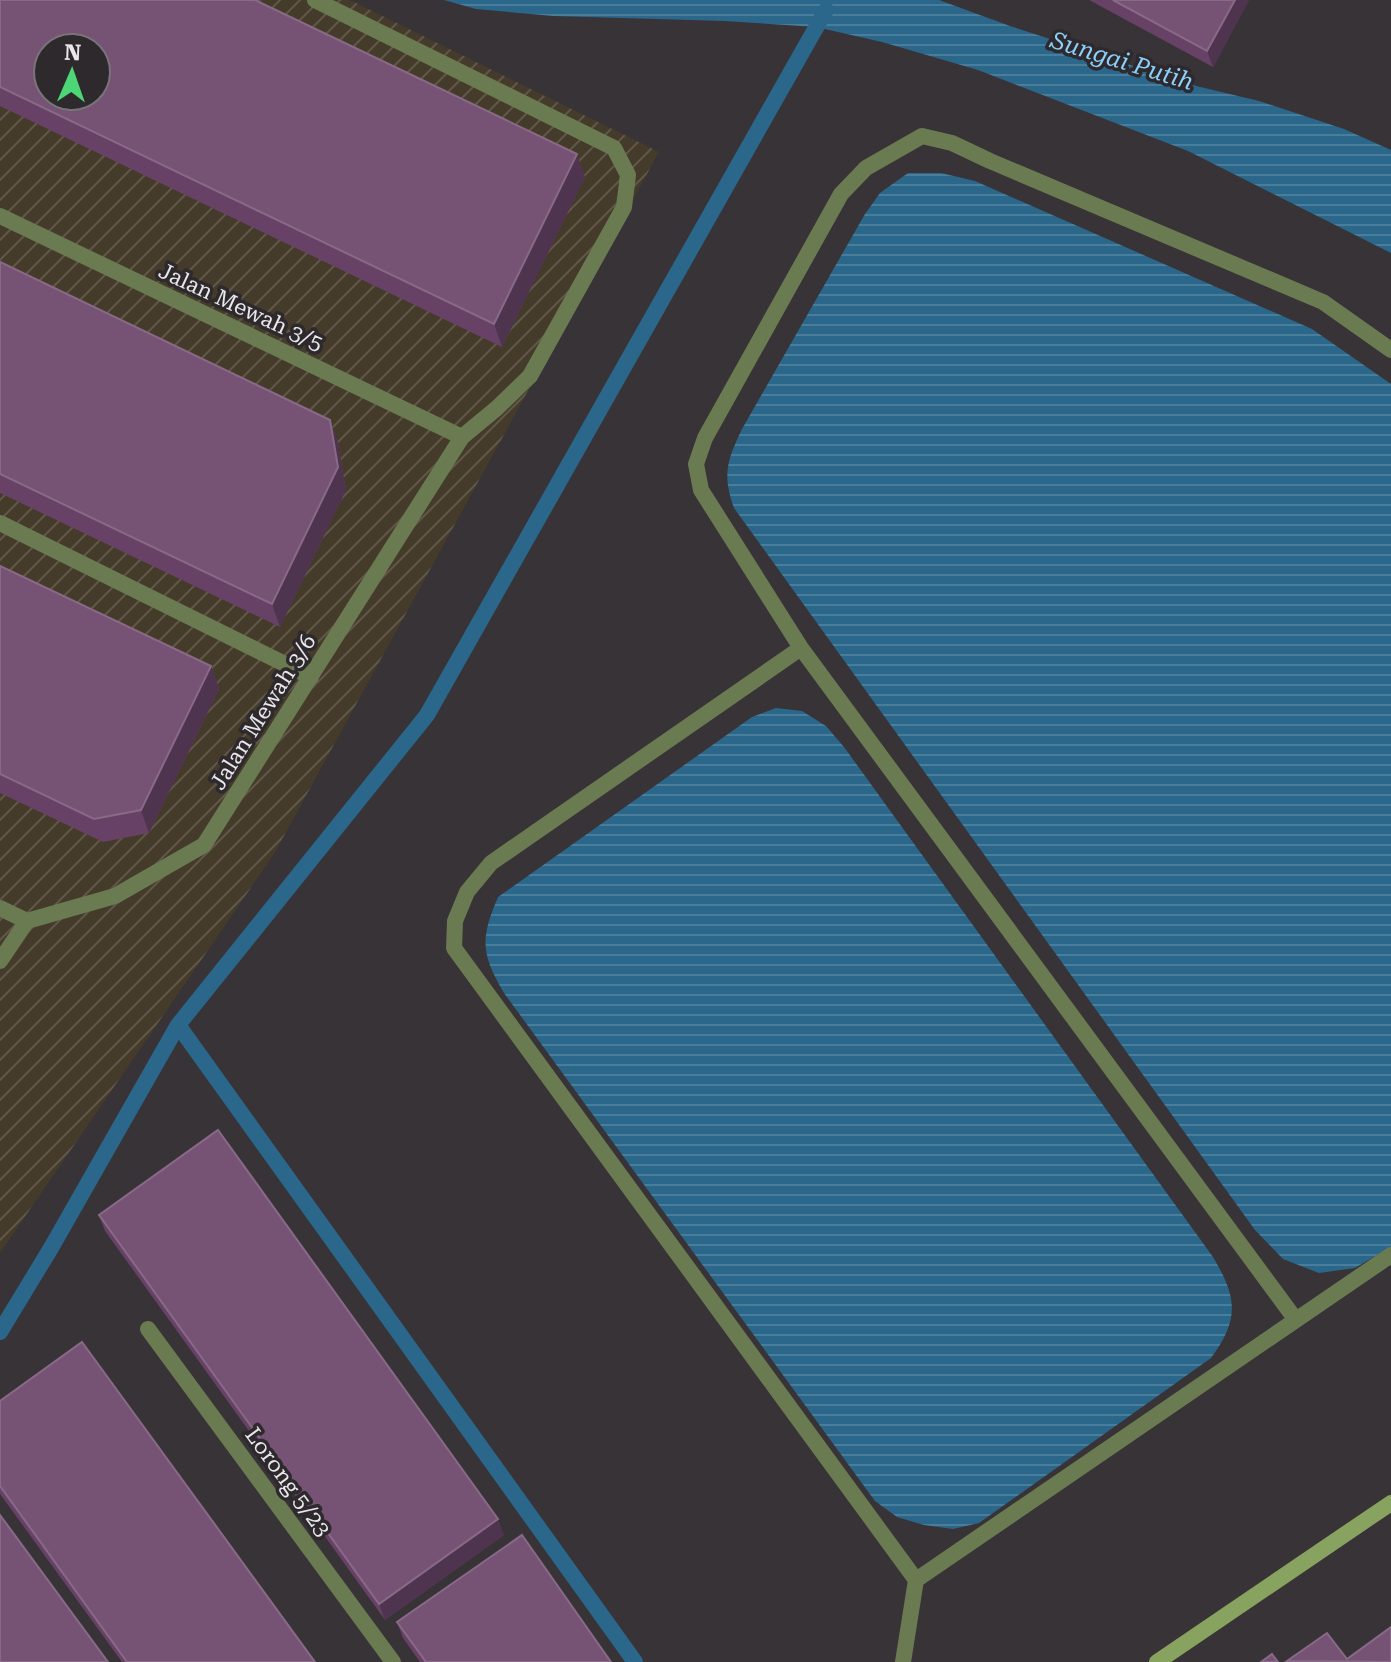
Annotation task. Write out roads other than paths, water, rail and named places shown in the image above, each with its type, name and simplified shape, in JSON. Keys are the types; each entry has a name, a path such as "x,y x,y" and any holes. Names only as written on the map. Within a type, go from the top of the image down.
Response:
{"street":[{"name":"Jalan Mewah 3/6","path":"27,921 115,896 204,845 462,437 530,376 624,207 628,175 614,148 315,0"},
{"path":"1296,1320 801,648 701,490 696,464 705,438 841,194 866,168 922,136 952,143 1323,302 1391,350"},
{"name":"Jalan Mewah 3/5","path":"0,216 462,437"},
{"path":"0,523 311,677"},
{"path":"801,648 491,863 467,892 455,921 454,948 916,1580 903,1662"},
{"path":"0,908 27,921 0,961"},
{"path":"916,1580 1391,1255"},
{"name":"Lorong 5/23","path":"148,1329 393,1662"},
{"path":"1157,1662 1391,1503"}],"water":[{"path":"444,0 939,0 1192,85 1259,101 1344,129 1391,150 1391,253 1188,151 978,70 882,42 816,27 553,16 476,9"},
{"path":"908,173 941,173 975,181 1312,329 1391,384 1391,1247 1355,1268 1319,1273 1283,1259 1255,1230 734,508 727,476 742,429 865,214 880,193"},
{"path":"776,708 802,711 826,726 844,747 1213,1257 1231,1296 1231,1319 1211,1358 979,1523 953,1529 924,1525 897,1517 875,1501 504,993 487,957 488,924 498,897 752,717"}],"waterway":[{"path":"0,1332 178,1025 427,715 826,10"},
{"path":"178,1025 635,1662"}],"water label":[{"name":"Sungai Putih","path":"1122,61"}]}
